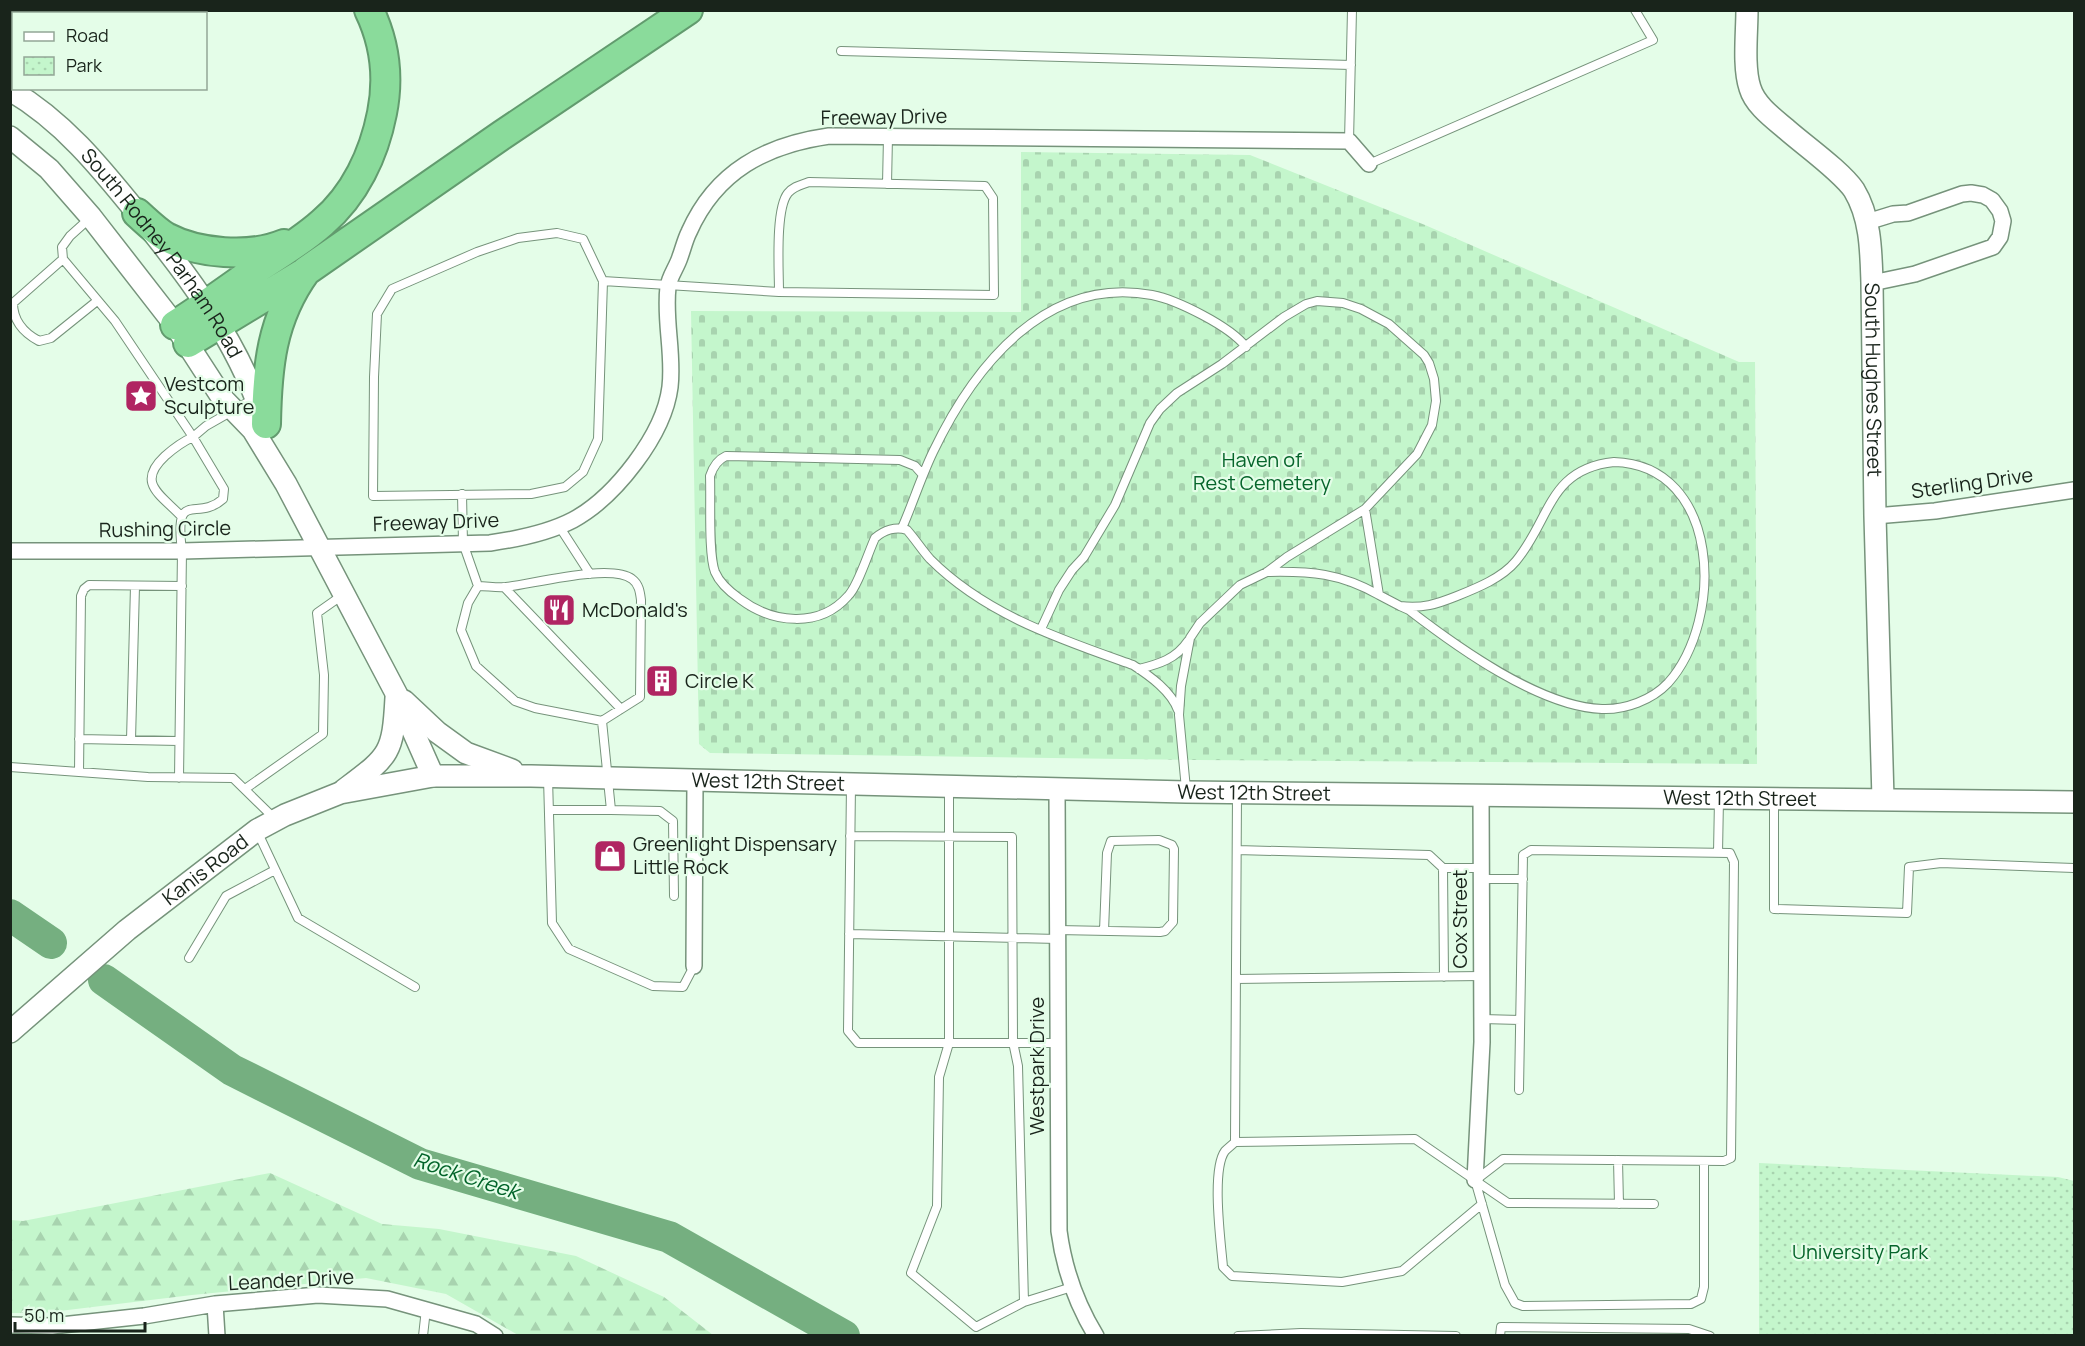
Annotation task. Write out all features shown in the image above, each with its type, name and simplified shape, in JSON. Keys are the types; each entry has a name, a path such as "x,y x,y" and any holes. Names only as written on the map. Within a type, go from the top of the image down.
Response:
{"highway":[{"path":"182,334 213,314 323,223 362,172 371,155 380,124 386,79 385,57 369,10"},
{"path":"213,314 306,272 502,135 688,10"},
{"path":"137,213 164,236 193,246 222,252 271,250 305,236"},
{"path":"262,423 267,376 277,327 296,284 306,272"}],"main road":[{"name":"South Hughes Street","path":"1747,10 1747,61 1750,89 1770,116 1842,176 1860,201 1867,222 1872,283 1875,516 1883,799"},
{"name":"South Rodney Parham Road","path":"10,90 64,129 96,161 172,256 213,314 247,375 262,423 320,548 397,695 433,776"},
{"name":"South Rodney Parham Road","path":"10,137 49,169 92,217 182,334 222,399 247,423 262,423"},
{"path":"397,695 437,732 466,753 539,776"},
{"path":"340,793 384,757 394,733 397,695"},
{"name":"West 12th Street","path":"433,776 539,776 949,788 1237,793 2074,802"},
{"name":"Kanis Road","path":"10,1032 127,930 257,830 340,793 433,776"}],"street":[{"name":"Freeway Drive","path":"320,548 490,543 516,539 575,519 617,484 636,462 666,411 671,385 668,285 689,232 702,208 732,174 775,148 801,140 829,136 1349,141"},
{"path":"1349,141 1368,164"},
{"path":"1867,222 1893,214 1908,213 1971,193 1983,195 1992,200 2003,221 2000,237 1992,247 1915,274 1872,283"},
{"name":"Sterling Drive","path":"1875,516 1935,511 2074,490"},
{"name":"Rushing Circle","path":"10,551 320,548"},
{"path":"694,966 695,781"},
{"name":"Westpark Drive","path":"1057,790 1059,1231 1062,1257 1077,1302 1096,1335"},
{"name":"Cox Street","path":"1475,1180 1482,1042 1481,795"},
{"name":"Leander Drive","path":"10,1325 52,1326 144,1316 215,1304 318,1295 387,1299 476,1324 495,1335"},
{"path":"215,1304 217,1335"}],"lane":[{"path":"1349,141 1352,10"},
{"path":"1368,164 1653,40 1635,10"},
{"path":"841,51 1351,65"},
{"path":"887,184 888,137"},
{"path":"603,282 779,292 994,295 993,198 985,186 809,182 796,186 787,194 780,213 779,292"},
{"path":"92,217 70,236 62,247 63,259 115,321 193,437 224,489 223,499 215,506 190,508 182,516 179,526 182,586 178,778"},
{"path":"557,233 583,239 603,282 598,439 583,472 565,487 531,494 373,496 377,314 392,289 477,252 518,238 557,233"},
{"path":"63,259 13,303 13,314 28,335 39,341 51,338 97,301"},
{"path":"902,528 934,450 961,402 987,364 1030,325 1053,308 1094,293 1114,291 1164,298 1226,328 1239,337 1246,347"},
{"path":"1041,629 1059,590 1084,557 1115,505 1150,423 1160,409 1177,393 1246,347 1284,316 1306,304 1317,301 1343,303 1361,309 1389,324 1424,355 1434,379 1436,400 1432,425 1417,454 1365,509 1287,556 1267,572 1240,585 1200,623 1174,656 1162,663 1139,669"},
{"path":"182,516 153,486 150,477 154,467 181,442 193,437 234,409 262,423"},
{"path":"923,475 915,466 900,460 726,456 713,467 710,476 712,559 715,572 729,591 748,605 779,618 790,620 816,617 835,608 852,591 875,538 881,533 902,528 907,530 939,567 982,601 1017,621 1139,669 1169,694 1179,715"},
{"path":"1267,572 1306,571 1342,579 1379,595 1400,606 1409,610 1467,652 1549,697 1583,707 1604,709 1639,702 1667,684 1687,651 1701,610 1704,585 1701,539 1696,522 1687,505 1670,481 1648,468 1631,462 1600,463 1579,471 1564,484 1518,559 1495,578 1432,606 1416,608 1400,606"},
{"path":"462,494 463,543 478,586 468,603 461,630 476,666 515,701 535,708 602,721 640,697 641,600 639,587 632,579 621,575 590,574 504,587 478,586"},
{"path":"1365,509 1379,595"},
{"path":"558,526 590,574"},
{"path":"79,772 81,596 84,589 89,585 182,586"},
{"path":"131,740 135,586"},
{"path":"504,587 621,709"},
{"path":"244,789 323,734 324,675 317,613 344,594"},
{"path":"1186,792 1179,715 1181,686 1190,638"},
{"path":"602,721 611,810"},
{"path":"79,739 179,741"},
{"path":"10,768 178,778 233,778 276,820"},
{"path":"539,776 549,810 552,923 569,949 653,986 683,987 694,966"},
{"path":"851,784 848,1030 853,1039 858,1043 1059,1043"},
{"path":"949,788 949,1043 939,1077 937,1206 911,1273 976,1327 1024,1302 1072,1287"},
{"path":"1235,1142 1237,793"},
{"path":"1718,853 1719,797"},
{"path":"1774,799 1774,909 1907,913 1909,867 1941,863 2074,868"},
{"path":"549,810 660,811 673,821 674,896"},
{"path":"257,830 298,918 415,987"},
{"path":"850,836 1012,837 1013,1042 1018,1066 1024,1302"},
{"path":"849,934 1012,938 1104,931 1165,931 1173,922 1174,849 1172,845 1164,840 1115,840 1109,844 1104,931"},
{"path":"1237,850 1429,855 1443,868 1522,879"},
{"path":"1475,1180 1503,1159 1724,1161 1731,1158 1734,862 1730,853 1531,850 1523,855 1519,1090"},
{"path":"1443,868 1444,977"},
{"path":"189,958 226,896 276,870"},
{"path":"1236,979 1482,976"},
{"path":"1482,1019 1520,1020"},
{"path":"1482,1204 1402,1271 1342,1282 1232,1276 1223,1268 1218,1195 1219,1170 1224,1152 1235,1142 1415,1139 1508,1203 1654,1204"},
{"path":"1618,1160 1619,1204"},
{"path":"1475,1180 1504,1285 1515,1303 1523,1306 1691,1304 1701,1299 1704,1287 1704,1161"},
{"path":"423,1335 426,1309"},
{"path":"1500,1335 1501,1327 1513,1327 1689,1329 1710,1335"},
{"path":"1238,1335 1301,1333 1456,1335"}],"green space":[{"name":"Haven of Rest Cemetery","path":"1021,152 1250,155 1425,225 1739,362 1755,362 1757,764 1197,760 710,753 699,744 691,311 1021,312"},
{"name":"University Park","path":"1759,1163 2058,1177 2074,1181 2074,1335 1759,1335"},
{"path":"270,1173 382,1224 439,1229 576,1256 664,1297 713,1335 518,1335 446,1294 366,1278 192,1295 43,1313 11,1313 11,1220 23,1221"}],"waterway":[{"name":"Rock Creek","path":"10,915 51,943"},
{"name":"Rock Creek","path":"104,980 232,1070 420,1164 669,1237 844,1336"}],"place":[{"name":"Vestcom Sculpture","path":"141,396"},
{"name":"McDonald's","path":"559,610"},
{"name":"Circle K","path":"662,681"},
{"name":"Greenlight Dispensary Little Rock","path":"610,856"}]}
